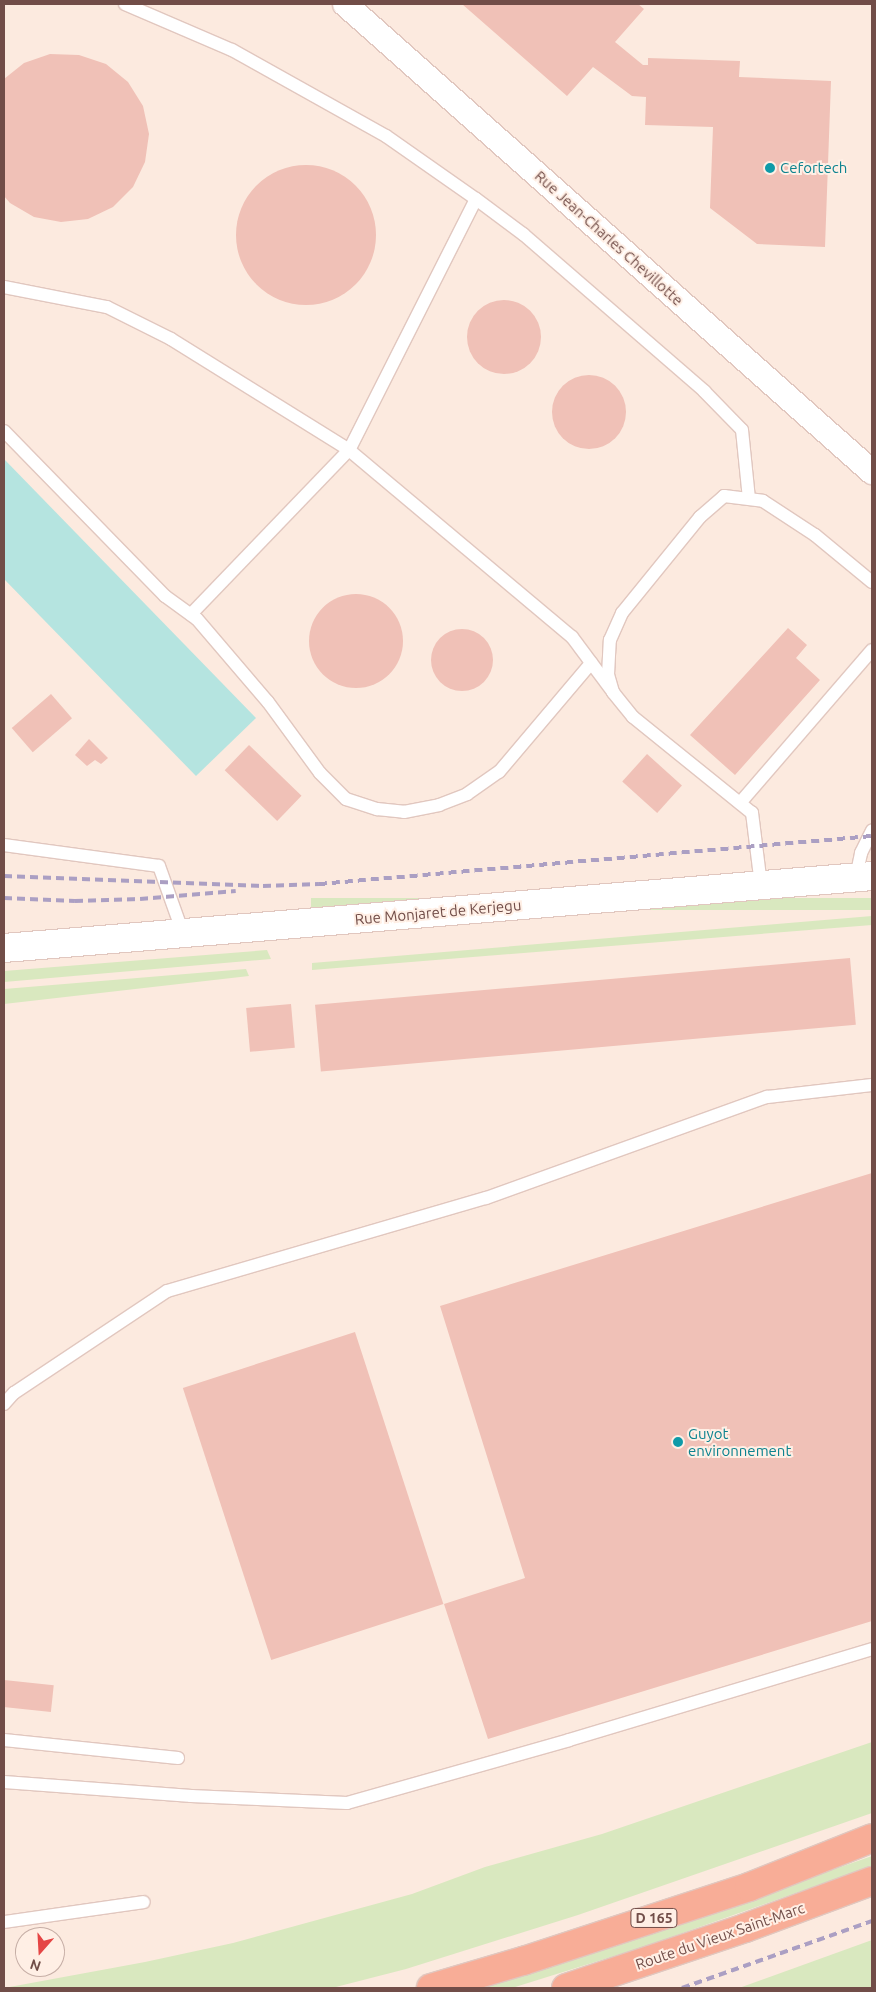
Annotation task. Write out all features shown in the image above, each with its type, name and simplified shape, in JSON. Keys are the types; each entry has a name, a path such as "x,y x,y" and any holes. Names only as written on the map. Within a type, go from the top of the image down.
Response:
{"highway":[{"name":"D 165","path":"431,1988 523,1961 749,1887 872,1838"},
{"name":"Route du Vieux Saint-Marc","path":"566,1988 745,1928 872,1881"}],"street":[{"name":"Rue Jean-Charles Chevillotte","path":"345,4 872,472"},
{"name":"Rue Monjaret de Kerjegu","path":"4,948 864,877"}],"lane":[{"path":"125,4 232,50 386,136 523,234 704,390 742,430 749,499"},
{"path":"191,614 350,450 476,199"},
{"path":"4,287 107,307 171,339 350,450 572,637 633,717 752,813 761,885"},
{"path":"4,431 165,596 191,614 268,702 320,773 346,799 377,809 404,812 439,806 467,794 498,772 591,663"},
{"path":"613,692 608,675 610,640 622,613 700,517 724,496 763,501 815,534 872,582"},
{"path":"740,802 872,650"},
{"path":"864,877 861,853 872,830"},
{"path":"4,845 159,866 183,933"},
{"path":"4,1404 14,1393 167,1291 486,1198 768,1097 872,1085"},
{"path":"4,1782 191,1796 347,1803 569,1740 872,1649"},
{"path":"4,1740 178,1758"},
{"path":"4,1922 144,1902"}],"green space":[{"path":"311,898 872,898 872,910 311,910"},
{"path":"872,916 872,925 312,970 312,963"},
{"path":"267,950 271,959 4,982 4,971"},
{"path":"246,969 249,976 4,1004 4,989"},
{"path":"872,1742 872,1813 578,1915 406,1969 332,1988 4,1988 145,1962 233,1943 412,1894 485,1867 602,1834"},
{"path":"872,1856 872,1866 643,1947 512,1988 483,1988 621,1944"},
{"path":"872,1940 872,1988 739,1988"}],"water":[{"path":"4,459 256,718 196,776 4,579"}],"building":[{"name":"Cefortech","path":"462,4 638,4 644,9 615,42 643,65 648,65 648,58 740,61 739,77 831,81 825,247 757,244 710,208 713,127 645,125 646,97 632,96 593,67 567,96"},
{"path":"50,54 79,55 106,64 128,82 143,106 149,134 145,162 133,187 113,207 88,219 61,222 34,217 10,203 4,196 4,79 24,63"},
{"path":"306,165 333,171 345,177 355,186 364,196 370,208 376,235 370,262 364,274 355,284 345,293 333,299 306,305 279,299 267,293 257,284 248,274 242,262 236,235 242,208 248,196 257,186 267,177 279,171"},
{"path":"497,300 511,300 525,306 535,316 541,330 539,351 525,368 511,374 497,374 483,368 473,358 467,344 467,330 473,316 483,306"},
{"path":"589,375 610,381 620,391 626,412 620,433 610,443 589,449 568,443 558,433 552,412 558,391 568,381"},
{"path":"356,594 374,598 389,608 399,623 403,641 399,659 389,674 374,684 356,688 338,684 323,674 313,659 309,641 313,623 323,608 338,598"},
{"path":"788,628 807,645 796,658 820,680 735,775 690,735"},
{"path":"462,629 474,632 484,638 490,648 493,660 490,672 484,682 474,688 462,691 450,688 440,682 434,672 431,660 434,648 440,638 450,632"},
{"path":"51,694 72,718 33,752 12,728"},
{"path":"89,739 108,758 101,764 95,760 87,766 75,755"},
{"path":"249,745 302,796 277,821 225,770"},
{"path":"647,754 682,785 657,813 622,781"},
{"path":"850,958 856,1025 321,1072 315,1005"},
{"path":"291,1004 295,1048 250,1052 246,1008"},
{"name":"Guyot environnement","path":"872,1173 872,1621 488,1739 444,1604 525,1578 440,1306"},
{"path":"355,1332 443,1604 271,1660 183,1388"},
{"path":"4,1680 54,1685 51,1712 4,1707"}],"railway":[{"path":"4,876 263,886 319,884 872,836"},
{"path":"4,898 75,901 140,899 236,891"},
{"path":"682,1988 872,1921"}],"place":[{"name":"Cefortech","path":"770,168"},
{"name":"Guyot environnement","path":"678,1442"}]}
